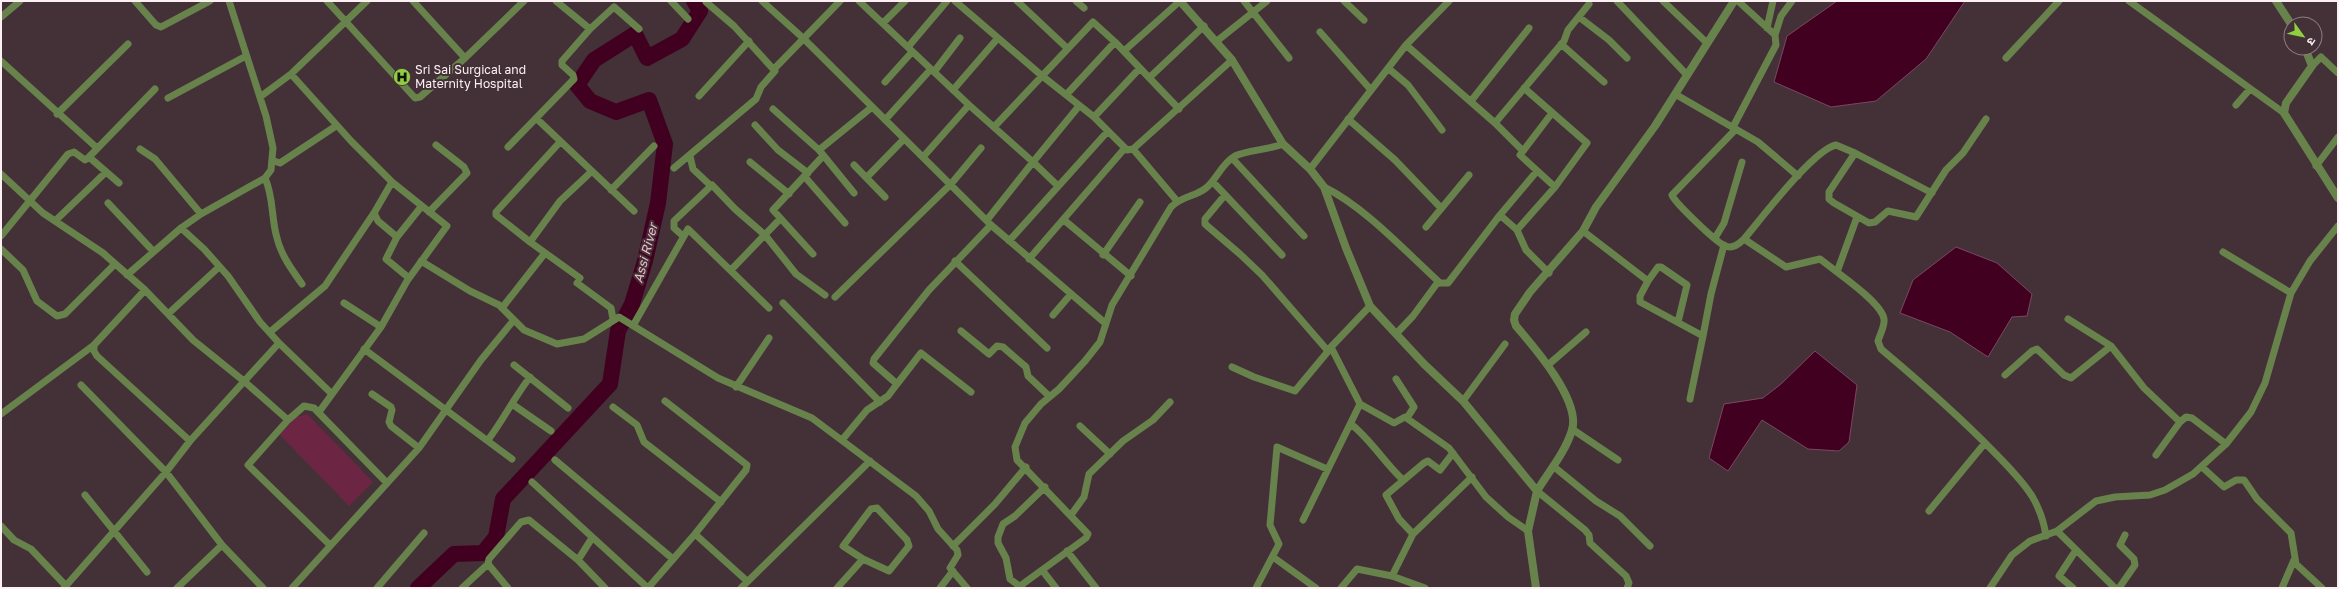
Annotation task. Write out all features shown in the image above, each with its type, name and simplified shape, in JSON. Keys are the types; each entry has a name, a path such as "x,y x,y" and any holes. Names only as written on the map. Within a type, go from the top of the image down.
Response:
{"street":[{"path":"1,17 20,1"},
{"path":"135,1 156,25 161,27 210,1"},
{"path":"127,275 152,251 181,228 201,214 265,178 272,170 274,148 260,98 229,1"},
{"path":"327,1 415,98 420,97 465,58 524,1"},
{"path":"260,98 291,74 367,1"},
{"path":"412,1 465,58"},
{"path":"671,1 688,19"},
{"path":"762,1 770,4 904,139 1009,241 1105,322"},
{"path":"674,168 756,99 761,87 775,73 775,68 840,1"},
{"path":"859,1 969,105 1058,186"},
{"path":"883,23 905,1"},
{"path":"885,82 946,1"},
{"path":"955,1 1041,75 1094,117 1129,151 1179,109 1232,60"},
{"path":"1017,1 1067,48"},
{"path":"1076,1 1084,8"},
{"path":"1124,51 1180,1 1204,26 1232,60 1284,144 1310,169 1324,187 1346,248 1370,306 1424,364 1463,401 1537,491 1587,532 1590,543 1626,576 1629,583 1627,588"},
{"path":"1244,1 1289,58"},
{"path":"1217,41 1267,1"},
{"path":"1344,1 1364,20"},
{"path":"1310,169 1406,45 1449,1"},
{"path":"1617,1 1687,75"},
{"path":"1663,1 1707,43"},
{"path":"1536,588 1528,531 1537,491 1567,444 1574,418 1572,409 1548,365 1514,320 1515,314 1530,292 1549,273 1583,232 1596,207 1637,151 1734,1"},
{"path":"1738,1 1775,35"},
{"path":"1767,28 1773,1"},
{"path":"1792,1 1781,16 1775,35 1776,45 1734,128 1672,195 1715,238 1724,245 1735,246 1744,239 1798,176 1831,146 1841,146 1932,193"},
{"path":"2006,58 2059,1"},
{"path":"2129,1 2284,113 2316,166 2338,198"},
{"path":"2276,1 2286,16"},
{"path":"559,2 590,29"},
{"path":"706,2 749,41 775,68"},
{"path":"1495,123 1561,44 1568,30 1588,4"},
{"path":"508,147 572,83 573,75 562,65 562,61 590,29 614,7 639,30"},
{"path":"1579,17 1609,40 1627,58"},
{"path":"994,128 1041,75 1093,22 1150,77 1179,109"},
{"path":"1150,77 1204,26"},
{"path":"1470,101 1529,28"},
{"path":"1320,32 1371,90"},
{"path":"885,120 960,38"},
{"path":"953,90 998,38"},
{"path":"699,96 749,41"},
{"path":"1066,95 1115,42"},
{"path":"57,114 128,44"},
{"path":"1561,44 1604,82"},
{"path":"1406,45 1495,123 1522,150"},
{"path":"168,98 246,56"},
{"path":"2308,56 2312,66"},
{"path":"2284,113 2286,103 2312,66 2321,56 2338,73"},
{"path":"1,61 57,114 97,148"},
{"path":"1094,117 1140,68"},
{"path":"1388,68 1408,85 1442,130"},
{"path":"291,74 336,126 392,182 421,207 447,226 409,278 381,327 319,412"},
{"path":"1,236 68,154 74,152 85,160 89,157 155,88"},
{"path":"1517,230 1555,187 1587,143 1524,88"},
{"path":"2236,105 2250,89"},
{"path":"1675,94 1734,128 1772,153 1798,176"},
{"path":"923,157 969,105"},
{"path":"897,384 873,363 874,359 928,290 989,222 1033,162 1079,106"},
{"path":"813,254 773,210 807,175 821,153 872,107"},
{"path":"773,109 821,153 854,193"},
{"path":"1552,113 1522,150 1520,157 1555,187"},
{"path":"537,119 634,211"},
{"path":"1855,153 1828,195 1834,203 1857,217 1872,223 1888,211 1916,217 1946,170 1965,150 1986,119"},
{"path":"1348,120 1395,160 1441,208"},
{"path":"755,125 778,150 807,175 845,223"},
{"path":"274,161 280,164 336,126"},
{"path":"1009,241 1108,131"},
{"path":"2316,166 2338,138"},
{"path":"867,177 904,139"},
{"path":"560,142 496,212 496,215 500,220 545,252 611,308 616,318 632,323 701,368 736,386 812,418 922,502 938,530 953,546 958,555 950,566 967,588"},
{"path":"1045,488 1015,516 1003,524 998,537 998,543 1006,558 1010,579 1021,587 1088,536 1087,532 1026,467 1017,460 1015,452 1020,434 1032,413 1085,361 1100,342 1105,322 1112,305 1131,276 1164,215 1177,201 1202,192 1213,182 1232,158 1237,155 1270,150 1284,144"},
{"path":"429,212 467,173 464,167 436,145"},
{"path":"611,190 654,146"},
{"path":"835,297 951,184 981,148"},
{"path":"1029,259 1125,148"},
{"path":"140,149 155,159 201,214"},
{"path":"1133,149 1177,201"},
{"path":"690,156 693,169 710,185 714,186 735,210 765,235 796,274 825,295"},
{"path":"89,157 119,183"},
{"path":"1232,158 1304,236"},
{"path":"750,162 789,194"},
{"path":"1715,238 1724,223 1742,162"},
{"path":"854,165 885,197"},
{"path":"1396,334 1413,316 1438,282 1448,283 1500,215 1537,171"},
{"path":"55,221 106,172"},
{"path":"530,242 560,201 592,172"},
{"path":"1,174 29,200 55,221 103,253 145,290 194,340 288,420"},
{"path":"1426,227 1469,175"},
{"path":"265,178 272,197 277,239 285,260 302,284"},
{"path":"270,332 325,286 374,213 392,182"},
{"path":"1213,182 1282,255"},
{"path":"683,236 674,228 674,221 710,185"},
{"path":"1324,187 1345,198 1361,211 1440,283"},
{"path":"1225,195 1205,219 1205,224 1262,275 1329,349 1360,404 1394,423 1404,417 1407,418 1443,443 1453,453 1496,507 1528,531"},
{"path":"1104,255 1140,202"},
{"path":"108,203 152,251"},
{"path":"409,278 386,259 398,237 421,207"},
{"path":"374,213 378,221 398,237"},
{"path":"1500,215 1517,230 1526,250 1549,273"},
{"path":"1837,272 1857,217"},
{"path":"731,270 780,219"},
{"path":"1064,220 1104,255 1131,276"},
{"path":"1990,588 2005,564 2020,548 2030,541 2057,531 2096,502 2115,497 2150,495 2165,490 2202,467 2226,444 2251,412 2265,383 2291,293 2310,261 2338,226"},
{"path":"181,228 219,267 279,343 332,394"},
{"path":"632,323 683,236 690,230 769,308"},
{"path":"1583,232 1648,281"},
{"path":"1744,239 1786,267 1820,259 1857,288 1883,315 1883,326 1878,340 1881,349 1931,391 2014,473 2031,494 2044,523 2046,536"},
{"path":"1690,399 1711,294 1724,245"},
{"path":"1,249 23,270 37,301 57,316 65,314 115,264"},
{"path":"502,308 545,252"},
{"path":"2223,252 2291,293"},
{"path":"421,261 470,291 502,308 513,321 524,330 562,345 584,339 616,318"},
{"path":"955,261 1047,348"},
{"path":"168,314 219,267"},
{"path":"1678,322 1687,285 1661,267 1658,267 1640,296 1640,302 1703,336"},
{"path":"1,414 94,345 145,290"},
{"path":"1053,315 1072,294"},
{"path":"344,303 381,327"},
{"path":"783,303 880,402"},
{"path":"1232,367 1254,377 1295,390 1329,349 1370,306"},
{"path":"2068,319 2111,346 2144,388 2180,422"},
{"path":"292,588 419,448 481,360 513,321"},
{"path":"961,331 989,354 997,346 1003,347 1026,367 1028,376 1050,396"},
{"path":"1548,365 1586,332"},
{"path":"736,386 769,338"},
{"path":"1,526 14,540 31,549 65,587 166,472 190,441 279,343"},
{"path":"1463,401 1505,344"},
{"path":"94,345 94,351 97,356 190,441"},
{"path":"2005,375 2032,351 2037,349 2064,375 2071,378 2111,346"},
{"path":"364,349 512,459"},
{"path":"842,440 868,410 891,393 921,353 971,392"},
{"path":"514,365 568,408"},
{"path":"488,440 506,416 530,377"},
{"path":"1396,379 1414,407 1407,418"},
{"path":"81,385 166,472 222,545 263,588"},
{"path":"372,394 391,407 392,410 389,422 391,426 419,448"},
{"path":"532,482 648,588 721,502 746,470 747,465 665,401"},
{"path":"1071,515 1084,498 1089,474 1132,433 1153,420 1170,402"},
{"path":"512,404 551,431"},
{"path":"1303,520 1360,404"},
{"path":"330,545 248,465 288,420 304,406 310,406 319,412 387,483"},
{"path":"613,407 637,425 644,442 721,502"},
{"path":"2156,455 2180,422 2186,417 2192,418 2226,444"},
{"path":"1351,424 1369,440 1386,464 1402,479"},
{"path":"1080,426 1110,454"},
{"path":"1572,429 1618,460"},
{"path":"1929,511 1985,443"},
{"path":"1256,588 1279,544 1270,525 1277,447 1327,469"},
{"path":"1413,534 1399,519 1395,508 1386,497 1402,479 1426,462 1441,469 1453,453"},
{"path":"555,460 673,559"},
{"path":"741,588 870,462"},
{"path":"1553,466 1596,501 1620,516 1650,546"},
{"path":"953,546 995,504 1026,467"},
{"path":"2202,467 2224,487 2236,480 2244,480 2258,499 2291,533 2294,545 2294,560 2282,588"},
{"path":"1392,576 1413,534 1472,477"},
{"path":"85,495 113,532 147,572"},
{"path":"877,508 907,540 909,546 889,571 863,559 843,546 871,509 877,508"},
{"path":"462,588 488,564 489,559 521,522 529,520 578,560 605,588"},
{"path":"2057,531 2110,587"},
{"path":"377,588 424,533"},
{"path":"695,534 747,581"},
{"path":"2118,588 2135,562 2120,545 2125,535"},
{"path":"578,560 592,538"},
{"path":"177,588 222,545"},
{"path":"2073,588 2059,576 2076,550"},
{"path":"1067,551 1096,588"},
{"path":"1273,557 1316,588"},
{"path":"837,588 863,559"},
{"path":"2294,560 2322,588"},
{"path":"488,564 508,588"},
{"path":"1341,588 1357,569 1392,576 1425,588"},
{"path":"1042,570 1056,588"},
{"path":"940,588 953,571"}],"shaded area":[{"path":"1837,1 1965,1 1926,59 1876,101 1831,107 1774,82 1787,36"},
{"path":"1956,247 1997,263 2032,294 2027,316 2012,317 1988,357 1950,332 1900,313 1913,280"},
{"path":"1815,351 1857,385 1849,442 1839,451 1808,449 1762,420 1728,471 1709,458 1724,404 1763,398 1781,384"},
{"path":"307,414 373,482 349,506 280,435 296,417"}],"waterway":[{"name":"Assi River","path":"418,588 454,554 483,553 496,537 503,499 610,384 618,331 632,304 645,261 658,203 665,144 649,100 616,112 590,101 577,85 594,60 635,34 647,58 682,39 700,11 694,1"}],"place":[{"name":"Sri Sai Surgical and Maternity Hospital","path":"402,77"}]}
